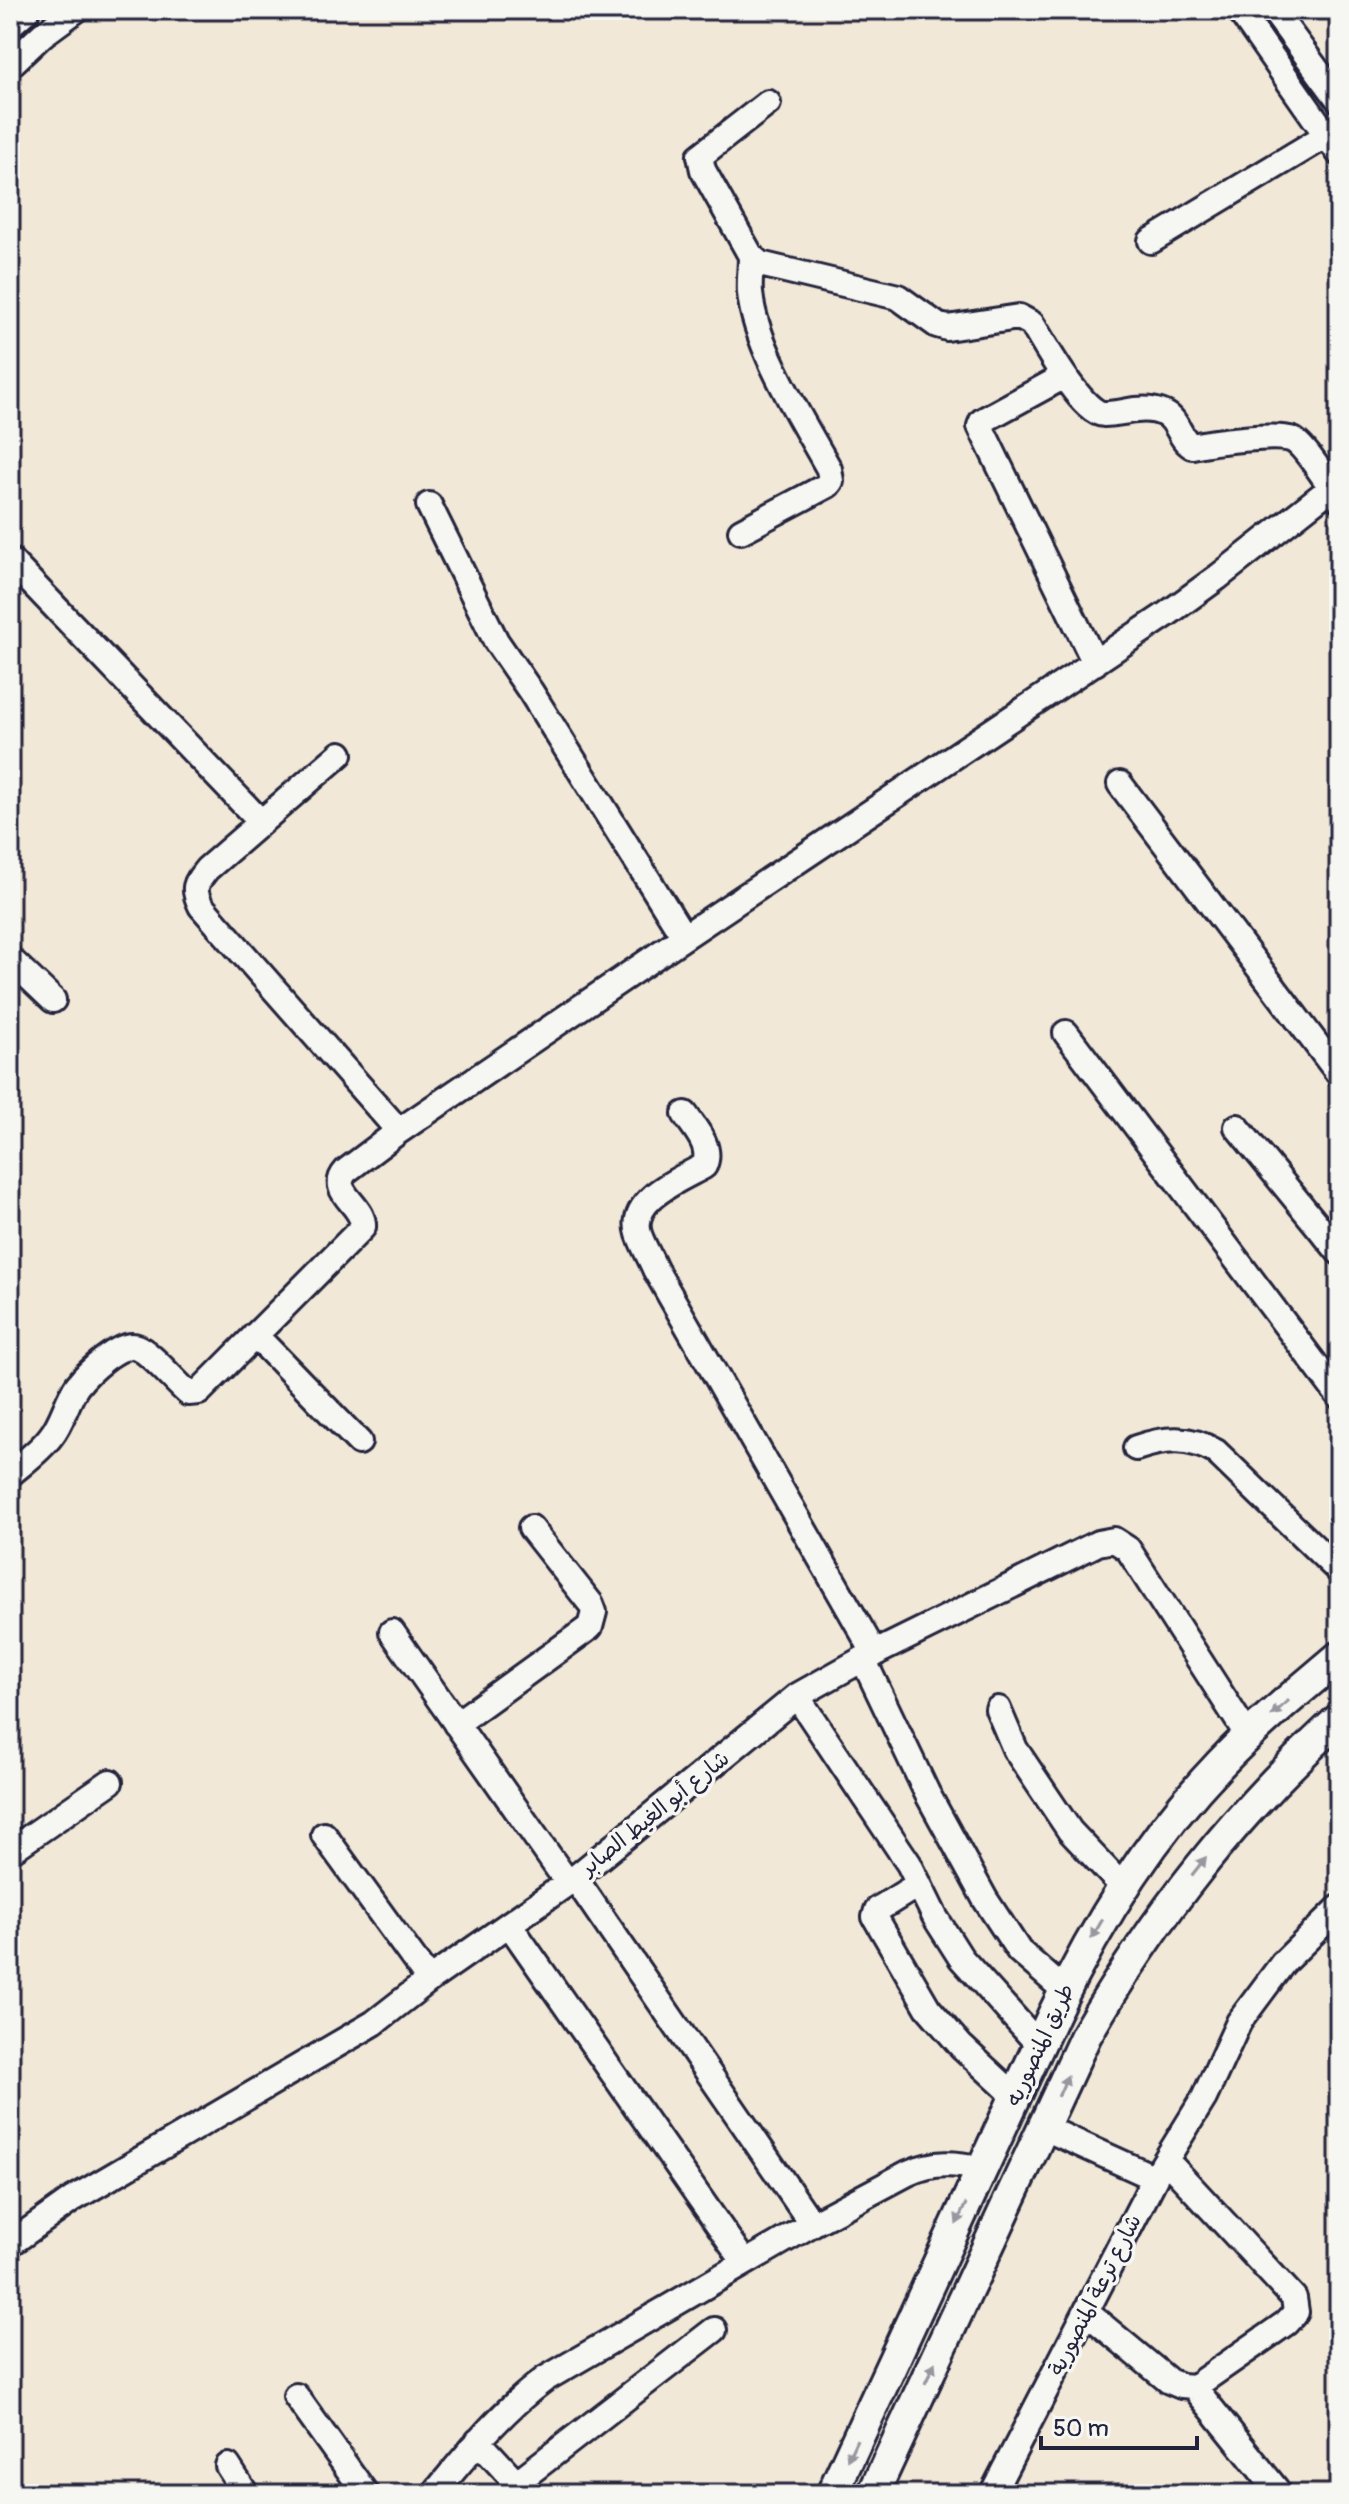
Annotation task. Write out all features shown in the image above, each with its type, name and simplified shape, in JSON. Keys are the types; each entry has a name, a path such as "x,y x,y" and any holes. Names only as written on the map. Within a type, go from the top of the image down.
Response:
{"main road":[{"name":"طريق المنصوريه","path":"832,2494 1039,2045 1086,1949 1123,1887 1162,1831 1192,1795 1248,1736 1329,1666"},
{"path":"1329,1666 1339,1699"},
{"name":"طريق المنصوريه","path":"873,2494 1053,2132 1086,2035 1178,1893 1251,1805 1339,1719"}],"street":[{"path":"10,25 27,10"},
{"path":"10,65 42,35 76,10"},
{"path":"1151,241 1333,144 1239,10"},
{"path":"1273,10 1339,100"},
{"path":"10,1474 49,1438 77,1386 119,1348 134,1345 184,1389 193,1394 199,1392 363,1227 361,1212 339,1185 341,1177 399,1131 1095,663 1335,493 1293,440 1222,440 1192,446 1169,415 1139,408 1104,414 1095,412 1062,374 1027,319 1019,317 947,328 937,325 898,297 760,264 751,256 703,170 700,156 768,103"},
{"path":"741,531 831,481 829,469 772,363 756,318 750,294 751,256"},
{"path":"1062,374 1059,379 982,421 980,426 1095,663"},
{"path":"429,505 496,641 684,937"},
{"path":"10,560 261,822"},
{"path":"340,754 207,869 196,883 196,895 201,906 399,1131"},
{"path":"1120,784 1339,1074"},
{"path":"10,959 53,1000"},
{"path":"1066,1033 1339,1396"},
{"path":"685,1114 702,1139 707,1161 704,1166 646,1202 639,1213 637,1231 869,1657 927,1793 985,1899 1019,1951 1065,1991"},
{"path":"1237,1127 1339,1252"},
{"path":"255,1335 359,1442"},
{"path":"1136,1448 1156,1441 1180,1439 1203,1444 1216,1452 1339,1571"},
{"path":"456,1724 590,1627 594,1620 591,1604 531,1528"},
{"name":"شارع أبو الغيط الصابر","path":"10,2244 73,2199 354,2036 571,1881 797,1696 1098,1543 1114,1540 1128,1549 1248,1736"},
{"path":"392,1632 812,2224"},
{"path":"797,1696 909,1864 935,1917 961,1958 1039,2045"},
{"path":"998,1709 1015,1749 1070,1831 1123,1887"},
{"path":"10,1851 110,1782"},
{"path":"324,1835 429,1980"},
{"path":"919,1884 877,1910 875,1917 928,2008 961,2046 1016,2097"},
{"name":"شارع ترعة المنصورية","path":"992,2494 1160,2169 1204,2098 1239,2022 1283,1963 1339,1908"},
{"path":"509,1924 745,2263"},
{"path":"1053,2132 1114,2160 1160,2169 1294,2298 1296,2305 1296,2312 1286,2323 1194,2387 1169,2381 1086,2312"},
{"path":"434,2494 505,2411 545,2379 812,2224 925,2165 942,2162 982,2169"},
{"path":"478,2441 521,2488 714,2330"},
{"path":"1194,2387 1280,2494"},
{"path":"296,2396 366,2494"},
{"path":"228,2466 246,2494"}]}
